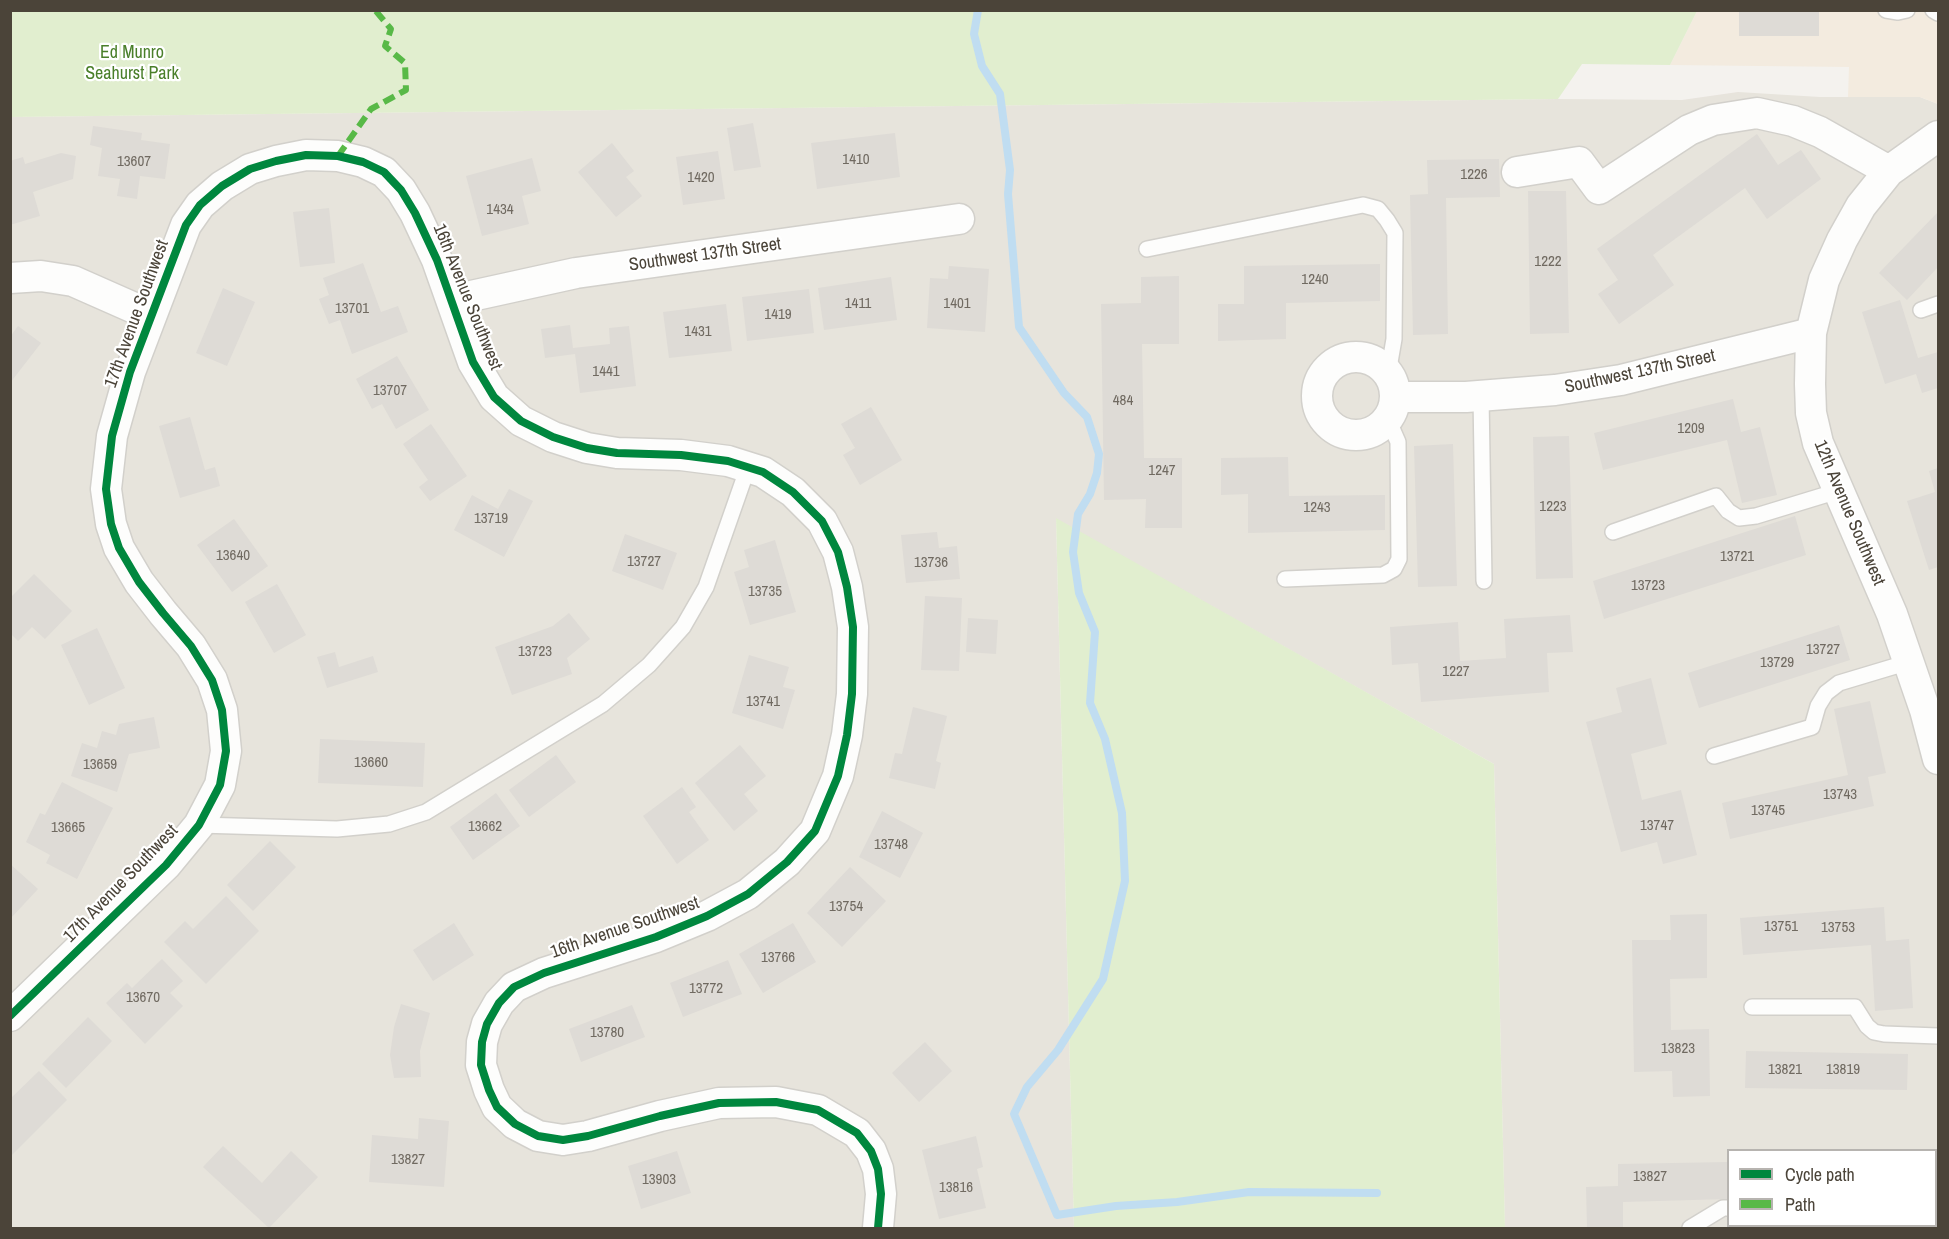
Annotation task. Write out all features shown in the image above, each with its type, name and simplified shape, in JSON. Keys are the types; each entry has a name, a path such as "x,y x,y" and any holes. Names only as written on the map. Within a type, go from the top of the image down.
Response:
{"street":[{"path":"1517,172 1579,162 1599,189 1689,130 1713,120 1757,113 1793,121 1820,132 1889,171"},
{"name":"12th Avenue Southwest","path":"1938,136 1889,171 1861,206 1824,280 1811,333 1811,413 1818,443 1892,614 1925,710 1938,759"},
{"name":"16th Avenue Southwest","path":"306,154 338,156 363,162 384,172 401,190 416,213 437,260 473,362 494,397 521,421 553,437 587,448 617,453 693,456 728,461 763,472 792,492 822,520 838,552 847,587 853,627 852,694 847,735 838,776 815,831 787,862 748,894 707,916 656,937 544,973 514,987 499,1003 487,1024 482,1042 482,1065 486,1084 498,1107 515,1124 546,1138 563,1140 588,1136 660,1116 719,1103 776,1102 818,1110 856,1133 871,1151 879,1169 881,1194 877,1227"},
{"name":"17th Avenue Southwest","path":"10,1016 166,865 199,825 220,785 226,751 222,710 212,680 192,646 139,582 119,548 111,524 106,489 112,436 130,372 186,225 201,205 222,186 250,169 306,154"},
{"name":"Southwest 137th Street","path":"453,300 576,273 959,219"},
{"path":"10,278 41,276 73,281 150,315"},
{"name":"Southwest 137th Street","path":"1391,397 1481,396 1555,390 1621,380 1811,333"}],"lane":[{"path":"1886,10 1898,12 1907,10"},
{"path":"1934,10 1938,13"},
{"path":"1147,249 1363,205 1378,209 1395,233 1391,397 1398,442 1400,559 1394,569 1383,575 1284,579"},
{"path":"1922,310 1938,304"},
{"path":"1481,396 1484,581"},
{"path":"199,825 337,829 389,824 426,812 603,704 649,665 683,627 706,587 748,468"},
{"path":"1613,532 1716,496 1728,511 1739,518 1756,516 1838,491"},
{"path":"1714,756 1812,726 1818,706 1826,693 1839,683 1909,662"},
{"path":"1752,1007 1856,1007 1867,1026 1874,1032 1884,1035 1938,1036"},
{"path":"1690,1228 1723,1208 1727,1208"}],"shaded area":[{"path":"1697,11 1938,11 1938,104 1920,97 1848,97 1849,67 1670,65"},
{"path":"1738,92 1820,97 1920,97 1938,104 1938,1228 1505,1228 1494,764 1056,519 1074,1228 11,1228 10,117 1558,99 1682,100"}],"green space":[{"name":"Ed Munro Seahurst Park","path":"10,11 1697,11 1670,65 1582,64 1558,99 11,117"},
{"path":"1056,518 1494,764 1505,1228 1074,1228"}],"building":[{"path":"1739,10 1819,10 1819,36 1739,36"},
{"path":"753,123 761,167 734,171 727,128"},
{"path":"93,126 142,133 141,140 170,144 165,179 140,176 137,199 117,196 120,179 98,176 102,148 90,145"},
{"path":"895,133 900,177 817,189 811,143"},
{"path":"1757,134 1778,165 1801,150 1821,179 1767,219 1745,188 1653,255 1674,285 1619,324 1598,294 1618,280 1597,249"},
{"path":"612,143 634,171 626,177 642,196 616,217 578,172"},
{"path":"718,151 725,199 683,205 676,157"},
{"path":"61,153 76,156 73,179 33,192 40,216 10,225 10,161 23,157 25,164"},
{"path":"532,158 541,191 522,196 529,224 482,236 466,176"},
{"path":"1499,159 1500,197 1446,198 1448,334 1413,335 1410,195 1428,194 1427,160"},
{"path":"1528,191 1566,191 1569,333 1530,334"},
{"path":"329,208 335,263 300,267 293,212"},
{"path":"1938,212 1938,267 1907,300 1879,273"},
{"path":"363,263 381,312 398,306 408,332 352,354 340,320 329,324 319,299 329,295 323,278"},
{"path":"1380,264 1380,301 1286,303 1286,339 1218,341 1218,304 1244,304 1244,266"},
{"path":"949,266 989,269 985,332 927,328 930,278 948,279"},
{"path":"1179,276 1179,344 1142,344 1144,458 1182,458 1182,528 1145,528 1146,499 1104,500 1101,304 1141,303 1141,277"},
{"path":"891,277 897,320 824,330 818,288"},
{"path":"223,288 255,302 227,366 196,353"},
{"path":"809,289 814,333 747,341 742,297"},
{"path":"1900,300 1918,358 1938,352 1938,388 1922,393 1916,374 1885,384 1862,312"},
{"path":"726,304 732,351 669,358 663,312"},
{"path":"570,325 573,348 610,344 609,328 629,326 636,386 580,393 575,354 545,358 541,329"},
{"path":"18,326 41,343 10,383 10,337"},
{"path":"397,356 429,410 396,429 382,404 372,409 356,379"},
{"path":"1733,399 1741,432 1760,427 1777,495 1742,503 1727,440 1603,470 1594,433"},
{"path":"871,407 902,460 860,485 843,455 855,448 841,424"},
{"path":"190,417 205,470 215,467 220,486 180,498 159,426"},
{"path":"431,424 467,476 430,501 419,487 428,480 403,444"},
{"path":"1569,436 1573,578 1536,579 1533,437"},
{"path":"1453,444 1457,586 1418,587 1414,446"},
{"path":"1288,457 1289,496 1385,495 1385,530 1248,533 1248,494 1221,495 1221,458"},
{"path":"1938,468 1938,567 1929,570 1907,501 1935,492 1929,471"},
{"path":"509,489 533,501 504,557 454,530 472,495 498,509"},
{"path":"1795,516 1806,555 1604,619 1593,581"},
{"path":"234,519 268,566 232,592 197,545"},
{"path":"937,532 939,548 957,546 960,579 906,583 901,535"},
{"path":"625,534 677,553 663,590 612,571"},
{"path":"775,540 796,612 750,625 734,572 749,567 744,550"},
{"path":"34,574 72,611 45,639 32,627 18,641 10,633 10,598"},
{"path":"277,584 306,635 274,653 245,602"},
{"path":"925,596 962,598 959,671 921,670"},
{"path":"569,613 590,639 567,658 572,674 512,695 495,647 553,626"},
{"path":"1570,615 1573,652 1547,653 1549,692 1421,702 1418,663 1392,665 1390,627 1458,622 1460,661 1506,658 1504,619"},
{"path":"968,618 998,620 996,654 966,652"},
{"path":"1839,625 1850,660 1699,708 1688,673"},
{"path":"97,628 125,688 89,705 61,645"},
{"path":"335,652 339,667 373,656 378,672 327,688 317,657"},
{"path":"749,655 789,667 783,687 795,690 783,729 732,713"},
{"path":"1651,678 1667,744 1631,754 1642,800 1681,790 1697,855 1663,864 1657,842 1621,852 1586,722 1622,712 1616,688"},
{"path":"1870,701 1886,773 1868,777 1874,806 1730,839 1722,803 1848,775 1834,709"},
{"path":"913,707 947,716 936,761 941,763 935,789 889,778 895,753 902,754"},
{"path":"154,717 160,748 129,754 117,792 71,776 82,743 97,748 102,731 116,735 119,724"},
{"path":"320,739 425,743 423,787 318,783"},
{"path":"740,745 766,776 744,794 758,811 734,831 695,783"},
{"path":"556,755 576,782 529,817 509,790"},
{"path":"62,782 113,808 77,879 46,863 50,855 26,842 40,813 45,815"},
{"path":"682,787 696,807 689,812 709,840 677,864 643,816"},
{"path":"496,793 520,826 473,860 450,827"},
{"path":"882,811 923,833 900,878 859,857"},
{"path":"270,841 296,867 253,911 227,885"},
{"path":"10,864 38,889 10,919"},
{"path":"850,867 886,901 842,947 807,913"},
{"path":"226,896 259,931 206,984 164,942 185,921 193,929"},
{"path":"1884,907 1886,941 1909,939 1913,1008 1875,1011 1871,945 1743,955 1740,918"},
{"path":"1707,914 1707,978 1670,979 1671,1030 1709,1029 1710,1096 1673,1097 1672,1071 1634,1072 1632,940 1671,940 1670,915"},
{"path":"454,923 474,955 433,981 413,950"},
{"path":"793,923 816,962 763,993 739,954"},
{"path":"162,959 183,981 170,993 183,1006 145,1044 106,1003 127,983 132,988"},
{"path":"728,960 742,994 683,1017 670,983"},
{"path":"401,1004 430,1013 420,1051 421,1077 394,1078 390,1055 394,1027"},
{"path":"632,1005 645,1037 581,1062 569,1029"},
{"path":"88,1017 112,1041 66,1088 42,1064"},
{"path":"925,1042 952,1071 919,1102 892,1073"},
{"path":"1746,1051 1908,1054 1907,1090 1745,1088"},
{"path":"39,1071 67,1100 12,1155 10,1099"},
{"path":"419,1118 449,1121 444,1187 369,1182 372,1135 418,1139"},
{"path":"976,1136 983,1167 977,1169 986,1208 939,1219 922,1150"},
{"path":"223,1146 262,1183 291,1151 318,1177 269,1228 203,1167"},
{"path":"677,1151 691,1193 641,1209 628,1166"},
{"path":"1727,1162 1727,1199 1623,1202 1623,1228 1587,1228 1586,1187 1618,1186 1618,1164"}],"waterway":[{"path":"978,10 974,34 982,66 1000,94 1010,170 1008,194 1019,327 1064,393 1087,417 1099,454 1097,473 1090,494 1078,514 1073,552 1079,593 1095,632 1090,703 1105,739 1122,813 1125,881 1103,979 1058,1050 1027,1087 1014,1114 1057,1215 1116,1206 1177,1202 1249,1192 1377,1193"}],"marked path":[{"path":"338,156 371,109 406,90 405,63 385,46 391,29 375,10"}],"cycle path":[{"path":"10,1016 166,865 199,825 220,785 226,751 222,710 212,680 191,646 139,582 119,548 111,524 106,489 112,436 130,372 186,225 200,205 222,186 250,169 306,155 338,156 363,162 384,172 401,190 415,213 437,260 473,362 494,397 521,421 553,437 587,448 617,453 681,455 728,461 763,472 793,492 822,521 838,552 847,587 853,627 852,694 847,735 838,776 815,831 787,862 748,894 707,916 656,937 544,973 514,987 499,1003 487,1024 482,1042 481,1065 497,1107 515,1124 538,1136 563,1140 588,1136 660,1116 719,1103 776,1102 818,1110 857,1133 871,1151 878,1169 881,1194 878,1228"}]}
